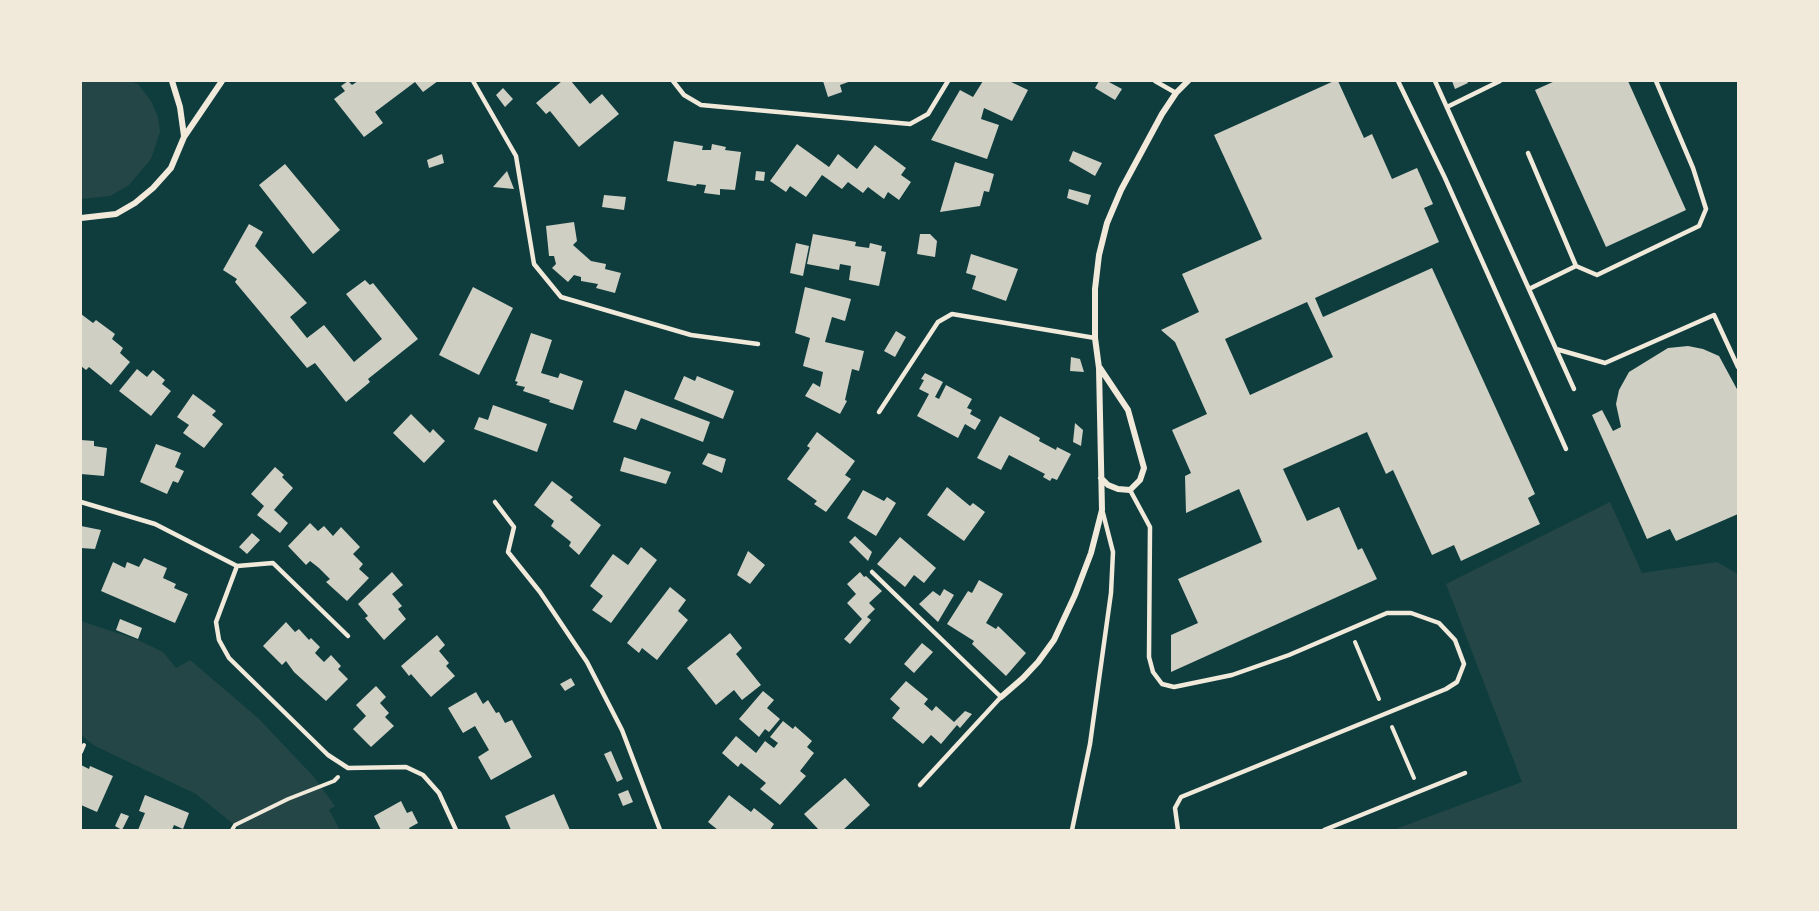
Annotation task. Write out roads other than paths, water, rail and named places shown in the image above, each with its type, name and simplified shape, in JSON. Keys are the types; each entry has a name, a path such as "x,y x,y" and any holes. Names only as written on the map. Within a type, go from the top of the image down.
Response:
{"street":[{"path":"172,81 180,107 184,137"},
{"path":"81,218 116,214 135,203 153,188 171,168 184,137 222,81"},
{"path":"1001,697 1038,662 1054,640 1091,553 1102,510 1099,368 1095,338 1095,289 1099,255 1107,223 1144,145 1176,93 1188,81"},
{"path":"1099,368 1128,410 1144,468 1140,480 1130,490 1108,485 1101,478"}],"lane":[{"path":"473,81 516,156 534,264 561,297 691,335 758,344"},
{"path":"673,81 684,94 701,105 910,124 927,114 948,81"},
{"path":"1155,81 1176,93"},
{"path":"1398,81 1445,178 1566,449"},
{"path":"1435,81 1574,389"},
{"path":"1447,107 1500,81"},
{"path":"1528,153 1576,266 1597,275 1699,226 1706,208 1693,168 1656,81"},
{"path":"1529,289 1576,266"},
{"path":"879,412 938,322 952,314 1095,338"},
{"path":"1556,349 1605,363 1714,315 1738,367"},
{"path":"1130,490 1150,528 1149,657 1153,672 1162,684 1174,687 1232,675 1289,655 1387,613 1411,613 1438,623 1455,640 1464,664 1457,682 1446,689 1181,797 1174,808 1178,830"},
{"path":"81,502 155,524 237,566 273,563 348,636"},
{"path":"495,502 514,527 508,552 540,592 587,662 622,730 660,830"},
{"path":"1071,830 1090,744 1111,593 1113,552 1102,510"},
{"path":"237,566 216,622 219,640 229,658 328,755 348,768 406,767 423,775 439,793 456,830"},
{"path":"872,572 1001,697 920,785"},
{"path":"1324,830 1465,773"}]}
